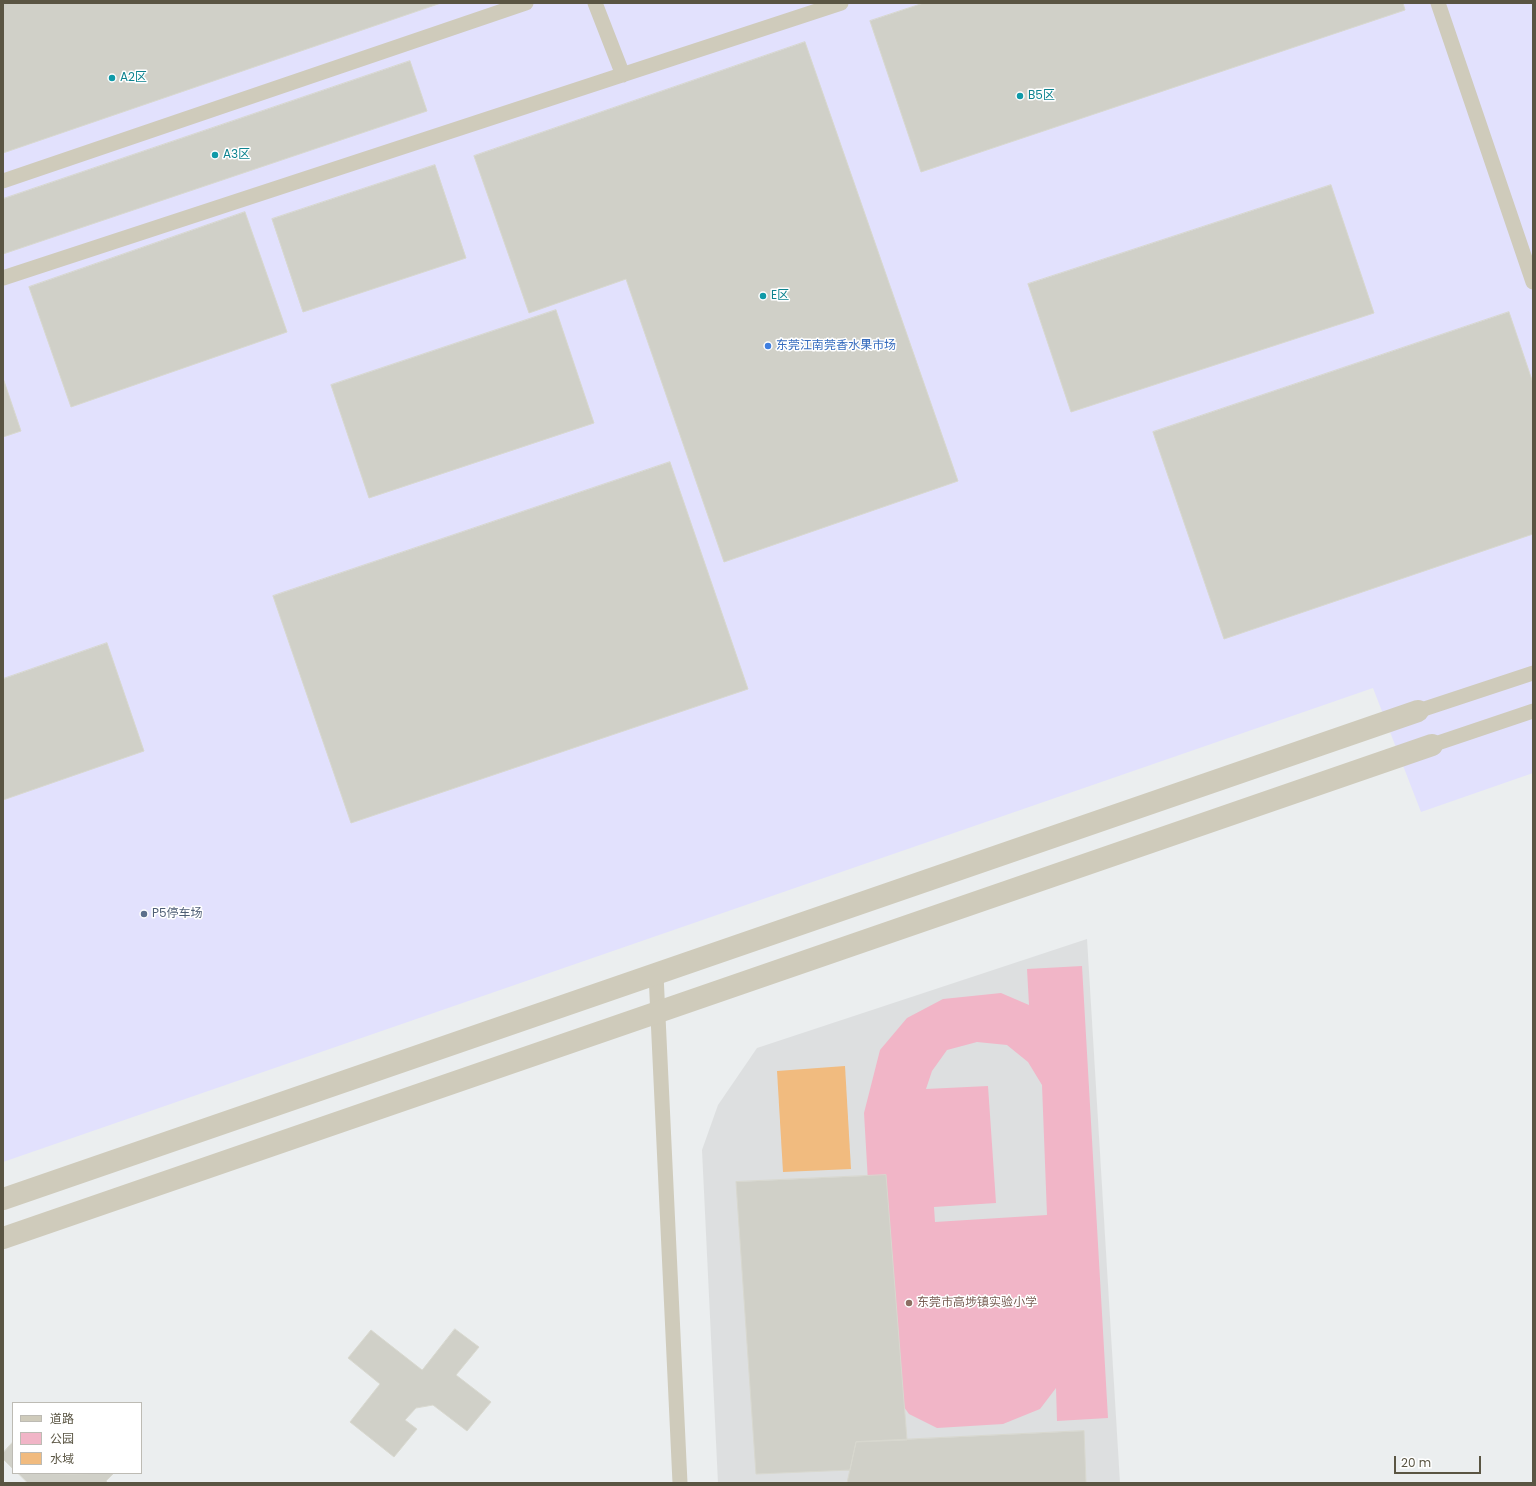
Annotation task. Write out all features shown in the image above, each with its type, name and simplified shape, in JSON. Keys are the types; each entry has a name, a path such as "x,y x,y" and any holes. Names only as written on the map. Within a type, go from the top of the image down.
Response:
{"street":[{"path":"3,1199 1418,711"},
{"path":"3,1238 1432,745"}],"lane":[{"path":"3,181 526,3"},
{"path":"595,3 623,75"},
{"path":"3,278 841,3"},
{"path":"1438,3 1533,282"},
{"path":"1418,711 1533,673"},
{"path":"1432,745 1533,711"},
{"path":"656,974 680,1483"}],"shaded area":[{"name":"东莞江南莞香水果市场","path":"3,3 1533,3 1533,773 1421,812 1373,688 3,1162"},
{"name":"东莞市高埗镇实验小学","path":"1087,939 1120,1483 718,1483 702,1150 718,1105 757,1048"}],"green space":[{"path":"1082,966 1108,1418 1057,1421 1056,1388 1040,1409 1003,1424 937,1428 909,1414 886,1382 877,1336 864,1113 880,1050 907,1018 943,999 1001,993 1029,1005 1027,969","holes":["977,1042 1007,1045 1028,1062 1042,1085 1047,1215 935,1222 934,1207 996,1203 988,1086 926,1089 932,1071 947,1050"]}],"water":[{"path":"845,1066 851,1169 783,1172 777,1071"}],"building":[{"name":"A2区","path":"3,3 441,3 3,153"},
{"name":"B5区","path":"924,3 1403,3 1405,10 921,172 870,21"},
{"name":"E区","path":"805,42 958,481 724,562 626,279 529,313 474,156"},
{"name":"A3区","path":"410,61 427,111 3,254 3,199"},
{"path":"435,165 466,258 303,312 272,219"},
{"path":"1331,185 1374,313 1071,412 1028,284"},
{"path":"245,212 287,332 71,407 29,287"},
{"path":"556,310 594,423 369,498 331,385"},
{"path":"1509,312 1533,383 1533,534 1224,639 1153,432"},
{"path":"3,378 21,431 3,437"},
{"path":"670,462 748,689 351,823 273,596"},
{"path":"107,643 144,751 3,800 3,679"},
{"path":"886,1175 907,1440 856,1442 850,1470 756,1474 736,1182"},
{"path":"455,1329 479,1347 456,1375 491,1402 467,1431 433,1405 416,1408 405,1420 417,1429 394,1457 350,1422 380,1384 348,1358 371,1330 422,1370"},
{"path":"1084,1431 1086,1483 847,1483 856,1442"},
{"path":"12,1443 12,1468 3,1459 3,1453"},
{"path":"19,1474 113,1474 106,1481 108,1483 28,1483"}],"place":[{"name":"A2区","path":"112,78"},
{"name":"B5区","path":"1020,96"},
{"name":"A3区","path":"215,155"},
{"name":"E区","path":"763,296"},
{"name":"东莞江南莞香水果市场","path":"768,346"},
{"name":"P5停车场","path":"144,914"},
{"name":"东莞市高埗镇实验小学","path":"909,1303"}]}
